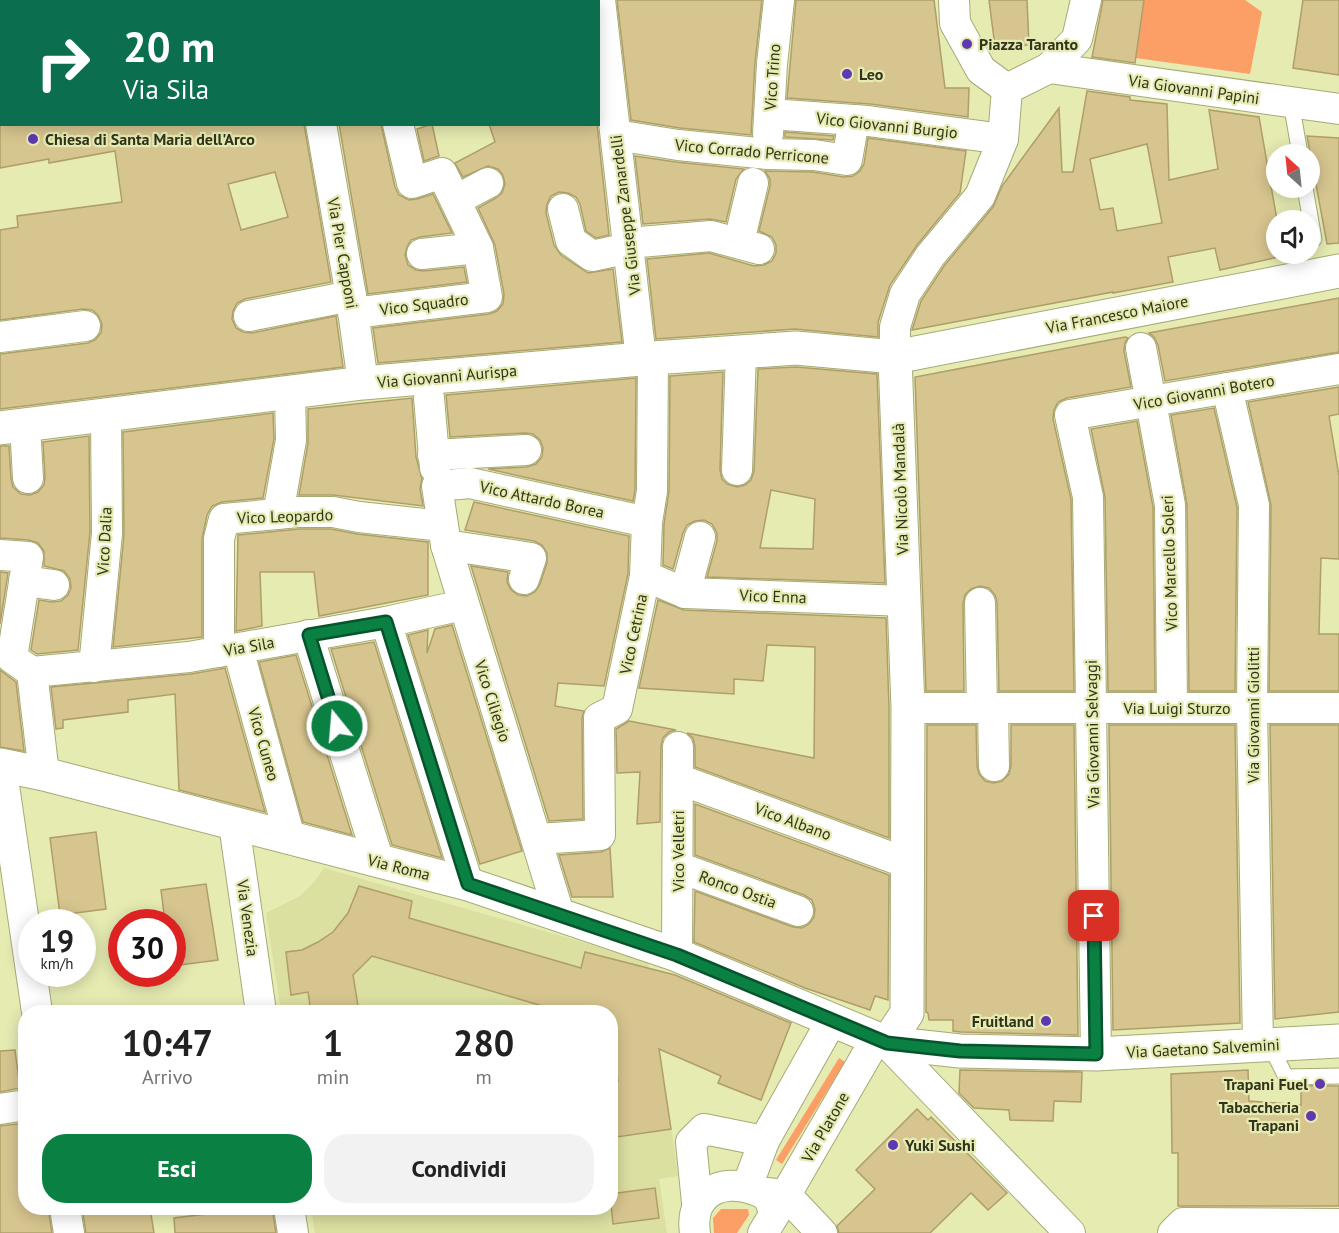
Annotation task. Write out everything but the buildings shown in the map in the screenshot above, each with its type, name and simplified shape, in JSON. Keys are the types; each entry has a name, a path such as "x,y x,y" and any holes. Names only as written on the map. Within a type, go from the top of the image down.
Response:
{"main road":[{"name":"Via Francesco Maiore","path":"895,357 1339,272"},
{"name":"Via Giovanni Aurispa","path":"13,427 363,383 647,358 796,348 895,357"},
{"name":"Via Nicolò Mandalà","path":"882,1041 907,1013 908,708 895,357"},
{"name":"Via Roma","path":"1,765 44,774 468,884 677,955 882,1041"},
{"name":"Via Gaetano Salvemini","path":"882,1041 960,1051 1096,1054 1339,1041"}],"street":[{"name":"Via Giuseppe Zanardelli","path":"600,0 628,245 647,358"},
{"name":"Vico Trino","path":"767,154 772,64 779,0"},
{"path":"954,0 955,23 981,70 1006,89 1049,69 1077,39 1086,0"},
{"name":"Via Giovanni Papini","path":"1049,69 1339,109"},
{"name":"Via Nicolò Mandalà","path":"895,357 895,327 905,294 930,255 980,196 1003,139 1006,89"},
{"name":"Vico Giovanni Burgio","path":"770,114 854,120 1003,139"},
{"name":"Vico Corrado Perricone","path":"616,135 678,145 767,154 814,155 847,160 854,120"},
{"name":"Via Pier Capponi","path":"321,126 363,383"},
{"name":"Vico Squadro","path":"352,304 486,297 478,248 456,200 442,174 412,183 398,126"},
{"path":"456,200 488,183"},
{"path":"563,209 571,241 592,256 628,245 711,236 749,245 753,183"},
{"path":"422,254 478,248"},
{"path":"249,316 352,304"},
{"path":"0,337 85,326"},
{"name":"Vico Marcello Soleri","path":"1141,348 1170,505 1172,708"},
{"path":"737,470 741,352"},
{"name":"Vico Cetrina","path":"537,839 600,835 599,718 617,709 645,576 647,522 652,490 647,358"},
{"name":"Vico Giovanni Botero","path":"1070,416 1339,369"},
{"name":"Via Giovanni Giolitti","path":"1227,388 1254,505 1252,708 1264,1045"},
{"path":"278,514 291,440 290,393"},
{"name":"Vico Ciliegio","path":"429,399 444,536 463,605 559,914"},
{"name":"Vico Dalia","path":"94,667 107,533 106,415"},
{"name":"Via Giovanni Selvaggi","path":"1070,416 1088,497 1096,1054"},
{"path":"13,427 27,478"},
{"path":"435,470 526,450"},
{"name":"Vico Attardo Borea","path":"435,470 470,483 647,522"},
{"name":"Vico Leopardo","path":"228,651 219,539 224,519 333,512 531,558 524,579"},
{"path":"685,593 700,537"},
{"path":"0,555 28,558 14,661 44,774"},
{"name":"Vico Enna","path":"645,576 685,593 905,601"},
{"path":"24,581 54,585"},
{"path":"980,603 987,708 994,766"},
{"name":"Via Sila","path":"14,661 94,667 228,651 386,622 463,605"},
{"path":"386,622 468,884"},
{"path":"309,635 379,862"},
{"name":"Vico Cuneo","path":"228,651 290,838"},
{"name":"Via Luigi Sturzo","path":"908,708 1339,708"},
{"name":"Vico Velletri","path":"677,955 678,747"},
{"path":"1,765 36,1005"},
{"name":"Vico Albano","path":"678,779 907,863"},
{"name":"Via Venezia","path":"234,824 260,1005"},
{"name":"Ronco Ostia","path":"678,867 798,911"},
{"path":"766,1205 764,1141 832,1020"},
{"path":"882,1041 1070,1233"},
{"name":"Via Platone","path":"766,1205 882,1041"},
{"path":"0,1109 18,1106"},
{"path":"695,1233 693,1222 697,1203 691,1142 704,1129 764,1141"},
{"path":"697,1203 709,1192 727,1185 822,1233"},
{"path":"66,1215 69,1233"},
{"path":"290,1215 293,1233"},
{"path":"1173,1233 1183,1223 1241,1228 1339,1224"}],"lane":[{"path":"1291,102 1298,144"},
{"path":"1264,1045 1286,1077 1339,1076"}],"shaded area":[{"path":"1144,0 1245,0 1262,12 1250,74 1136,58"},
{"path":"324,868 648,961 678,1176 659,1179 667,1233 315,1233 312,1215 618,1215 618,1005 280,1005 266,913 300,896"},
{"path":"839,1058 845,1062 782,1164 776,1160"},
{"path":"721,1209 748,1209 749,1215 737,1233 714,1233 713,1218"}],"place":[{"name":"Piazza Taranto","path":"967,44"},
{"name":"Leo","path":"847,74"},
{"name":"Chiesa di Santa Maria dell'Arco","path":"33,139"},
{"name":"Fruitland","path":"1046,1021"},
{"name":"Trapani Fuel","path":"1320,1084"},
{"name":"Tabaccheria Trapani","path":"1311,1116"},
{"name":"Yuki Sushi","path":"893,1145"}],"route":[{"path":"337,726 309,635 386,622 468,884 677,955 887,1043 960,1051 1096,1054 1094,916"}]}
